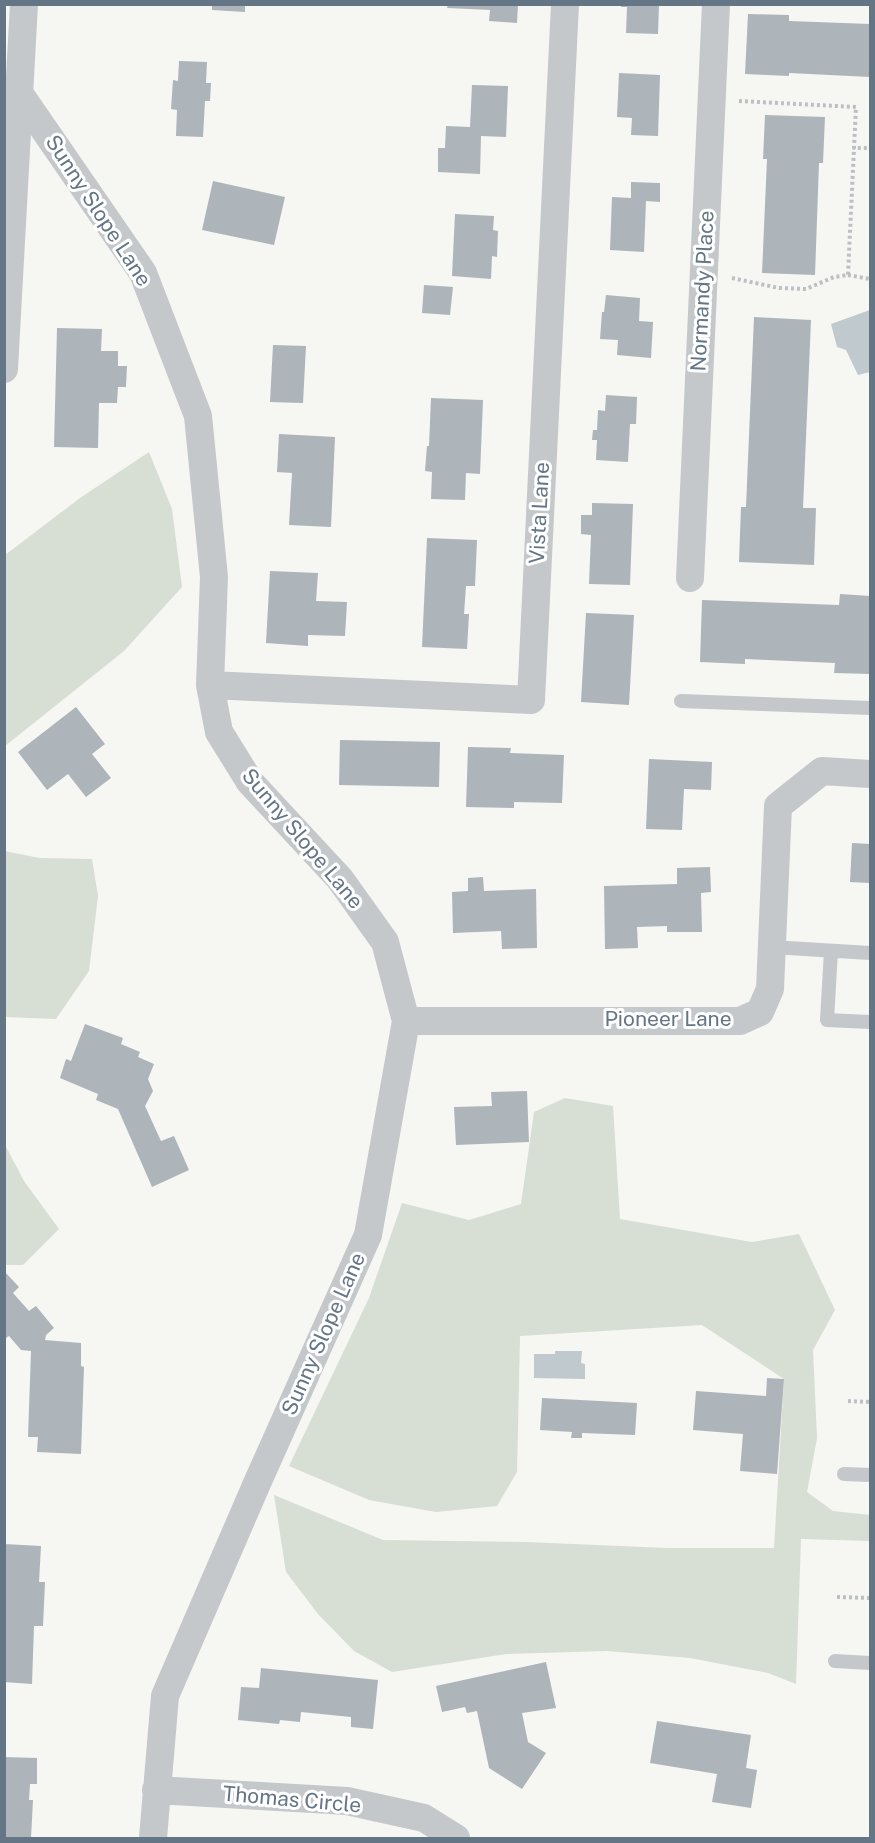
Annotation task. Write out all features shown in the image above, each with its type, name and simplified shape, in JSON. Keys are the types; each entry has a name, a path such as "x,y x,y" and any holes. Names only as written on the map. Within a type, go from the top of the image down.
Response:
{"street":[{"path":"4,369 24,4"},
{"name":"Vista Lane","path":"210,685 531,700 565,4"},
{"name":"Normandy Place","path":"690,578 716,4"},
{"name":"Sunny Slope Lane","path":"20,93 143,273 198,416 214,577 210,685 219,732 250,782 340,879 384,942 406,1021 368,1235 165,1696 153,1839"},
{"name":"Pioneer Lane","path":"406,1021 740,1021 760,1012 770,989 778,806 822,771 870,774"},
{"name":"Thomas Circle","path":"156,1790 347,1801 424,1818 456,1839"}],"lane":[{"path":"681,701 870,708"},
{"path":"771,947 870,953"},
{"path":"831,951 827,1020 870,1022"},
{"path":"844,1474 870,1475"},
{"path":"835,1661 870,1663"}],"path":[{"path":"711,99 856,107 848,275"},
{"path":"854,147 870,148"},
{"path":"704,277 738,279 778,288 806,289 834,277 848,275 870,279"},
{"path":"848,1401 870,1402"},
{"path":"837,1597 870,1598"}],"shaded area":[{"path":"870,310 870,372 858,375 846,350 837,347 831,324"},
{"path":"149,452 172,509 182,587 124,651 5,746 5,555 80,498"},
{"path":"4,851 40,858 92,859 98,896 89,971 56,1019 5,1017"},
{"path":"565,1098 613,1106 620,1219 752,1242 799,1234 835,1310 813,1350 817,1438 807,1492 833,1511 870,1515 870,1541 801,1539 796,1684 768,1673 690,1658 607,1651 506,1654 392,1672 354,1651 318,1614 286,1572 274,1495 383,1540 525,1542 667,1548 774,1548 784,1379 702,1325 520,1336 517,1472 497,1506 436,1512 369,1500 289,1466 369,1298 402,1203 469,1220 521,1204 534,1112"},
{"path":"4,1143 24,1181 59,1229 23,1265 5,1265"},
{"path":"555,1351 582,1351 581,1363 585,1364 585,1379 534,1378 534,1354 555,1354"}],"building":[{"path":"212,4 245,4 245,12 212,10"},
{"path":"448,4 518,4 517,23 489,21 490,10 447,8"},
{"path":"621,4 659,4 658,34 626,33 627,7 621,7"},
{"path":"748,14 789,15 789,21 870,24 870,77 789,73 789,76 745,74"},
{"path":"179,61 207,62 206,83 211,83 210,101 205,101 203,137 176,136 177,110 171,109 173,80 178,81"},
{"path":"619,73 660,75 658,136 631,135 632,118 617,117"},
{"path":"472,85 508,86 506,137 481,136 480,174 438,172 438,148 445,148 446,126 470,127"},
{"path":"765,115 825,117 823,163 819,163 815,275 762,273 767,159 763,159"},
{"path":"213,181 285,197 274,245 202,230"},
{"path":"631,182 660,183 660,202 646,201 644,252 610,250 612,197 631,198"},
{"path":"455,214 494,216 493,230 498,231 497,257 492,256 491,279 452,276"},
{"path":"424,285 453,287 450,315 422,313"},
{"path":"606,295 640,298 639,321 653,322 651,358 617,355 618,340 600,339"},
{"path":"754,317 811,320 803,508 816,508 814,565 739,562 741,507 746,507"},
{"path":"57,328 102,329 101,351 118,351 118,366 127,366 126,387 118,387 117,403 99,403 98,448 54,447"},
{"path":"273,345 306,346 303,403 270,402"},
{"path":"606,395 637,397 636,424 630,424 628,462 596,460 597,440 592,440 593,430 597,430 598,410 605,411"},
{"path":"431,398 483,400 480,474 466,473 465,500 431,499 432,472 425,471 427,446 429,446"},
{"path":"279,434 335,437 331,527 289,525 292,473 277,472"},
{"path":"592,503 633,504 630,585 589,584 591,535 581,534 581,515 592,515"},
{"path":"427,538 477,540 475,586 466,586 464,614 469,614 467,649 422,647"},
{"path":"270,571 318,573 316,601 347,602 345,636 308,635 308,646 266,643"},
{"path":"840,594 870,596 870,674 834,673 835,663 745,659 745,664 700,662 702,600 839,605"},
{"path":"586,613 634,615 629,705 581,702"},
{"path":"76,707 105,744 92,754 111,778 86,797 68,774 47,790 18,752"},
{"path":"340,740 440,742 439,787 339,785"},
{"path":"468,747 511,748 510,753 564,755 562,803 514,802 514,808 466,807"},
{"path":"649,759 712,762 711,790 684,789 682,830 646,829"},
{"path":"852,843 870,844 870,883 850,882"},
{"path":"710,867 711,892 701,893 702,932 667,932 667,926 637,927 638,948 605,949 604,886 677,884 677,868"},
{"path":"483,877 484,891 536,889 537,948 502,949 501,931 453,933 452,892 468,891 468,878"},
{"path":"85,1024 123,1038 121,1044 140,1052 138,1057 154,1064 148,1079 153,1091 145,1106 161,1141 174,1136 189,1170 152,1187 118,1109 96,1100 98,1094 60,1078 66,1059 71,1061"},
{"path":"527,1091 529,1142 456,1145 454,1107 492,1106 491,1092"},
{"path":"4,1271 19,1287 13,1293 29,1311 36,1306 54,1328 46,1335 45,1340 81,1343 81,1366 84,1367 81,1454 37,1452 38,1437 28,1437 31,1351 21,1350 9,1336 6,1338 4,1335"},
{"path":"767,1378 784,1379 777,1474 740,1471 743,1434 693,1430 696,1391 766,1396"},
{"path":"542,1398 637,1403 635,1435 582,1433 582,1438 571,1438 572,1432 540,1430"},
{"path":"4,1544 41,1546 39,1582 45,1582 43,1626 34,1626 32,1684 4,1682"},
{"path":"546,1662 556,1708 522,1713 528,1742 546,1753 522,1789 489,1768 477,1711 467,1713 465,1707 442,1712 436,1686"},
{"path":"261,1668 378,1680 373,1729 351,1727 351,1717 301,1712 300,1722 280,1720 279,1724 238,1720 241,1687 259,1688"},
{"path":"657,1721 751,1735 746,1768 757,1770 751,1808 712,1802 717,1774 650,1763"},
{"path":"4,1757 37,1758 37,1784 30,1784 29,1800 33,1800 31,1838 4,1838"}]}
